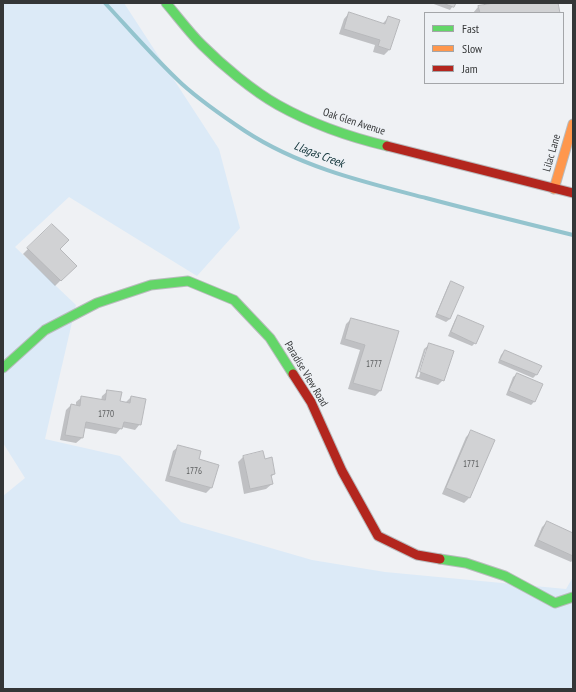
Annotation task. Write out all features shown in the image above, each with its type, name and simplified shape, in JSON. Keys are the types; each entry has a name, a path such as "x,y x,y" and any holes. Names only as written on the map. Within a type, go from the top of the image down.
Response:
{"street":[{"name":"Oak Glen Avenue","path":"166,3 202,45 244,82 278,105 325,127 366,141 573,193"},
{"name":"Lilac Lane","path":"554,189 573,124"},
{"name":"Paradise View Road","path":"3,368 45,330 97,303 151,285 188,281 234,300 270,338 311,402 342,471 378,536 417,555 466,563 505,576 555,603 573,597"}],"shaded area":[{"path":"3,3 124,3 219,149 240,228 197,276 69,197 15,247 76,305 45,439 120,456 181,522 312,560 385,572 566,589 573,577 573,689 3,689 3,496 25,478 3,443"}],"building":[{"path":"443,3 456,3 454,7"},
{"path":"494,3 558,3 560,12 480,12 478,6"},
{"path":"349,12 385,24 388,16 400,20 390,50 378,46 380,40 344,29"},
{"path":"52,224 69,240 60,249 77,266 61,281 27,248"},
{"path":"451,281 464,287 450,319 437,314"},
{"path":"458,315 484,326 476,344 451,332"},
{"path":"351,318 399,331 381,391 353,383 365,345 345,339"},
{"path":"429,343 454,351 444,381 420,372"},
{"path":"505,350 542,366 537,375 500,360"},
{"path":"517,373 543,384 535,402 509,391"},
{"path":"107,390 122,392 120,401 130,403 131,396 146,399 141,425 124,422 122,429 86,422 83,438 65,435 71,404 80,406 81,396 105,400"},
{"path":"471,430 495,440 470,498 446,488"},
{"path":"178,445 201,451 199,459 219,465 212,488 169,476"},
{"path":"263,451 265,459 272,457 275,474 271,475 273,484 250,489 243,456"},
{"path":"547,521 573,533 573,556 538,540"}],"waterway":[{"name":"Llagas Creek","path":"105,3 162,65 182,84 213,109 266,144 310,164 379,186 573,235"}],"traffic: fast":[{"path":"166,3 210,53 258,93 291,112 317,124 387,146"},
{"path":"3,368 45,330 97,303 151,285 188,281 234,300 270,338 293,374"},
{"path":"440,559 466,563 505,576 555,603 573,597"}],"traffic: slow":[{"path":"554,189 573,124"}],"traffic: jam":[{"path":"387,146 573,193"},
{"path":"293,374 311,402 342,471 378,536 417,555 440,559"}]}
